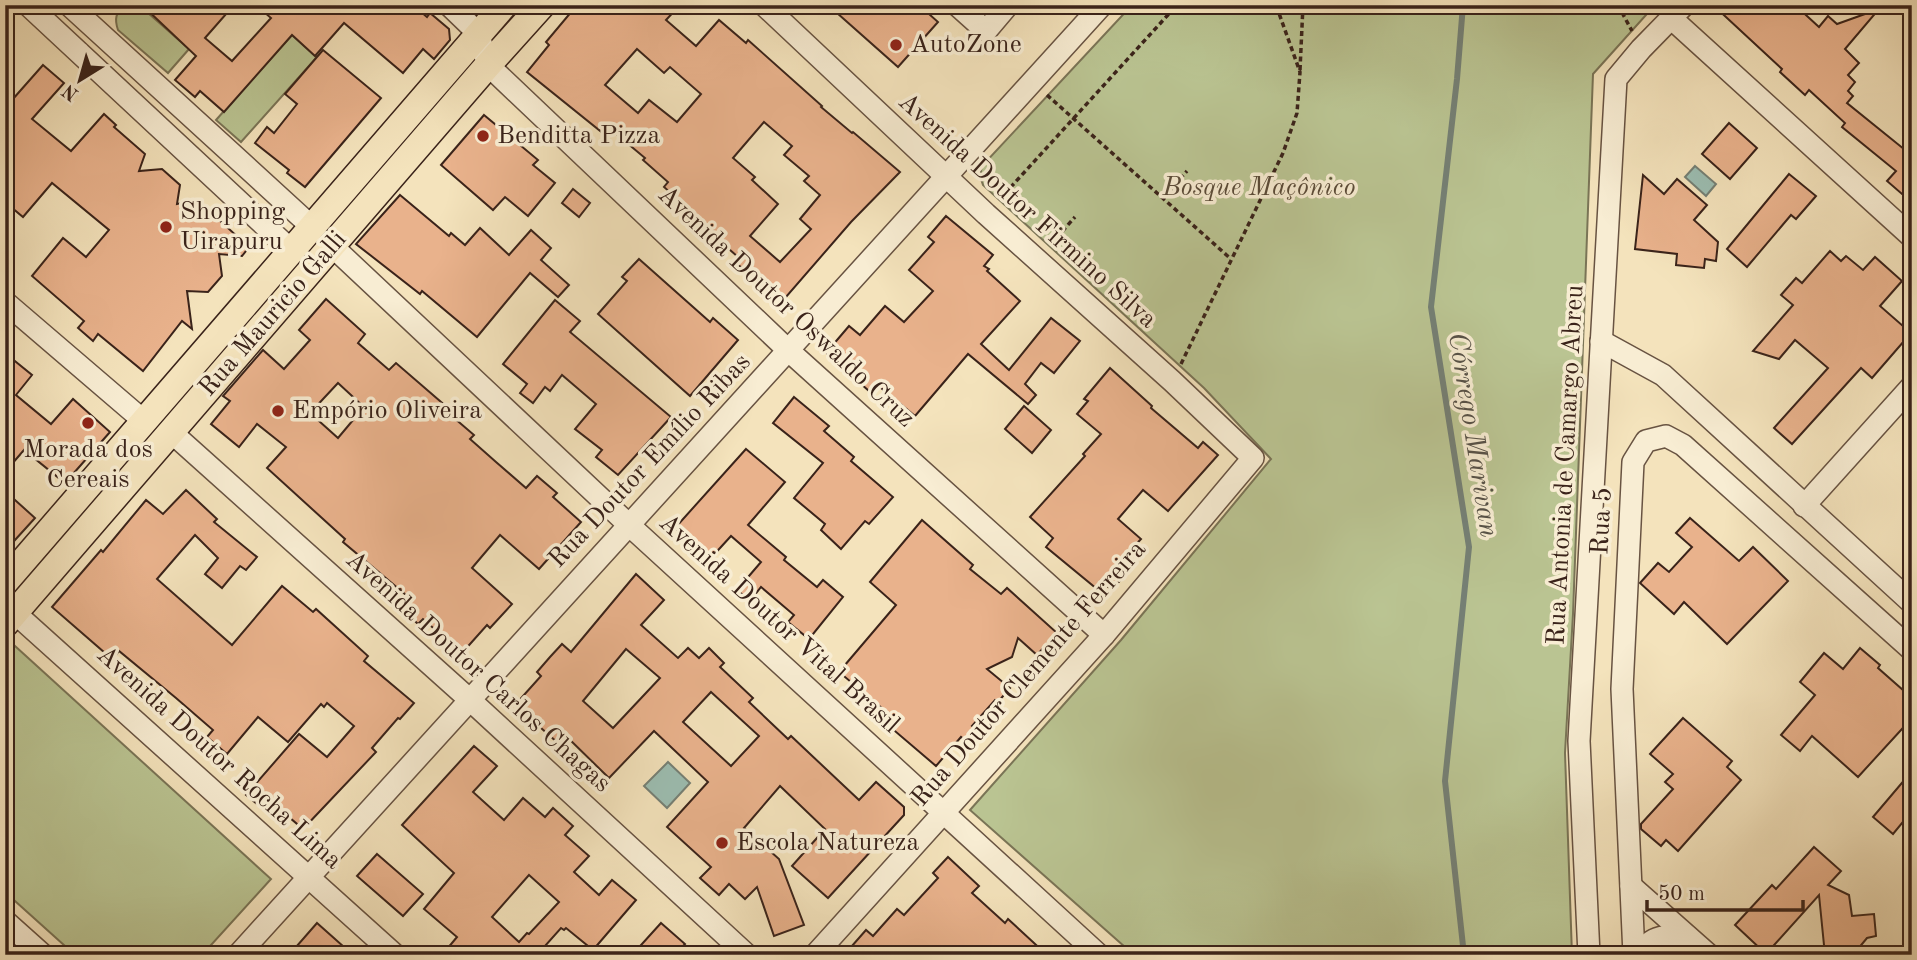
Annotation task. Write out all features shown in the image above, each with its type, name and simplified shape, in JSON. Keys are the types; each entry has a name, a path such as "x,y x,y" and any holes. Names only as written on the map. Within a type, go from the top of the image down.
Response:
{"main road":[{"name":"Rua Mauricio Galli","path":"5,583 504,5"},
{"name":"Rua Mauricio Galli","path":"9,613 171,432 542,5"}],"street":[{"path":"28,5 292,251"},
{"name":"Avenida Doutor Oswaldo Cruz","path":"449,5 478,33 488,65 789,351 1104,635"},
{"path":"957,5 986,31 1008,5"},
{"name":"Rua Doutor Emílio Ribas","path":"238,955 1102,5"},
{"name":"Avenida Doutor Firmino Silva","path":"772,8 946,178 1172,381 1253,458"},
{"path":"64,37 81,9 312,227"},
{"path":"1678,11 1912,237"},
{"name":"Rua Antonia de Camargo Abreu","path":"1589,955 1579,741 1616,79 1678,11"},
{"name":"Avenida Doutor Vital Brasil","path":"332,246 629,525 1099,955"},
{"path":"5,302 145,422"},
{"path":"1601,341 1663,375 1912,603"},
{"path":"1804,506 1912,386"},
{"name":"Avenida Doutor Carlos Chagas","path":"171,432 470,700 747,955"},
{"name":"Rua 5","path":"1634,955 1622,689 1633,462 1646,441 1666,436 1683,445 1912,650"},
{"name":"Rua Doutor Clemente Ferreira","path":"814,955 1104,635 1253,458"},
{"name":"Avenida Doutor Rocha Lima","path":"9,613 394,955"},
{"path":"1631,886 1709,955"},
{"path":"5,921 43,955"},
{"path":"1641,955 1643,947 1664,935 1688,937"}],"path":[{"path":"986,214 1177,5"},
{"path":"1276,5 1300,72"},
{"path":"1172,381 1283,153 1297,113 1303,5"},
{"path":"1618,5 1641,49"},
{"path":"1032,82 1231,259"},
{"path":"1163,198 1187,171"},
{"path":"1037,260 1075,217"}],"green space":[{"path":"124,5 139,5 189,49 168,73 118,30 116,16"},
{"name":"Bosque Maçônico","path":"1132,5 1655,5 1593,74 1573,614 1565,753 1572,955 1134,955 970,810 1121,640 1271,459 1204,388 983,185 980,176 982,166"},
{"path":"292,35 317,57 241,142 216,120"},
{"path":"15,646 271,879 202,955 75,955 5,892 5,657"}],"water":[{"path":"1695,166 1716,184 1706,196 1685,177"},
{"path":"668,762 690,783 667,808 644,786"}],"building":[{"path":"142,5 234,5 205,38 232,61 271,18 256,5 413,5 427,17 430,13 449,29 450,40 434,59 423,49 403,73 344,23 315,56 292,35 224,112 200,91 195,97 175,80 196,56"},
{"path":"577,5 680,5 666,20 696,46 719,20 746,43 748,40 821,107 900,172 851,222 786,297 773,296 734,261 738,257 712,234 714,232 664,187 668,182 643,160 645,158 609,128 604,134 527,72 549,45 546,42","holes":["637,49 664,73 670,67 701,94 677,122 649,100 638,113 605,85","764,122 792,146 784,155 809,176 804,181 820,195 800,219 811,229 780,262 750,236 778,204 752,180 755,177 733,158"]},
{"name":"AutoZone","path":"828,5 919,5 938,22 898,67"},
{"path":"1713,5 1795,5 1819,27 1828,16 1837,24 1879,9 1845,49 1859,63 1848,75 1855,82 1848,91 1853,96 1847,103 1910,154 1912,152 1912,184 1902,194 1887,181 1896,171 1842,127 1845,123 1809,90 1805,95 1780,72 1782,69"},
{"path":"323,50 381,98 305,187 287,173 289,170 255,143 267,127 274,133 297,104 285,94"},
{"path":"43,65 64,83 32,119 71,151 104,114 116,125 114,127 145,154 139,171 162,169 180,185 177,204 197,200 249,247 242,256 219,254 222,276 208,292 187,291 192,329 182,321 143,371 98,334 93,341 78,328 84,321 32,276 63,238 86,257 109,230 52,183 23,217 5,202 5,108"},
{"path":"484,115 538,160 533,165 555,183 528,216 505,197 493,210 441,165"},
{"path":"1729,123 1757,148 1730,179 1702,154"},
{"path":"1789,174 1816,196 1796,219 1791,215 1747,267 1727,249"},
{"path":"1643,175 1664,194 1677,179 1707,205 1694,220 1718,242 1716,261 1705,259 1704,268 1676,265 1677,254 1635,249"},
{"path":"573,189 590,203 579,217 562,203"},
{"path":"400,195 449,236 451,233 465,245 480,228 509,255 531,230 551,248 541,260 569,285 558,297 530,273 477,337 422,291 420,294 356,244"},
{"path":"946,216 993,255 984,266 1020,301 981,344 1009,370 1051,318 1080,341 1054,373 1041,363 1025,384 1036,395 1028,404 968,354 915,416 875,383 869,391 826,353 849,326 860,335 885,306 904,322 933,291 909,270 934,242 928,237"},
{"path":"1830,251 1841,261 1846,256 1863,270 1875,257 1902,281 1880,306 1911,333 1872,378 1861,368 1792,444 1774,428 1828,368 1795,340 1779,359 1753,351 1793,305 1781,295 1796,278 1802,283"},
{"path":"639,259 710,322 713,318 738,340 690,396 598,314 627,281 622,277"},
{"path":"326,299 365,334 358,343 389,370 396,363 448,408 446,411 474,435 470,439 526,488 537,476 557,493 553,497 581,522 539,569 500,535 472,568 512,604 490,628 487,625 462,653 423,619 418,624 399,606 407,596 343,542 345,539 267,468 286,447 257,424 239,447 211,424 230,401 223,396 263,350 284,369 310,340 299,330","holes":["338,383 364,407 338,438 310,413"]},
{"path":"555,300 580,321 570,332 671,417 618,475 596,457 602,450 575,429 596,404 562,375 550,391 545,387 533,403 520,393 527,384 503,364"},
{"path":"5,353 32,375 16,395 51,424 73,399 110,432 65,483 24,450 5,472"},
{"path":"1110,368 1198,448 1203,442 1218,455 1168,511 1143,490 1118,519 1141,539 1118,564 1127,572 1112,590 1102,582 1097,589 1046,547 1053,538 1030,517 1085,456 1083,454 1101,434 1077,414 1088,401 1084,399"},
{"path":"794,397 829,426 824,431 854,457 851,461 893,497 869,524 865,521 841,549 821,530 825,524 794,498 823,463 773,423"},
{"path":"1024,406 1051,430 1032,453 1005,429"},
{"path":"746,449 785,482 748,525 817,587 823,580 843,597 809,639 788,622 794,615 761,587 750,601 737,590 761,562 731,536 710,559 675,528"},
{"path":"186,490 217,519 214,522 257,557 246,570 240,566 222,588 205,574 218,558 195,535 157,579 232,645 282,586 313,612 316,609 368,656 364,661 414,703 372,748 376,752 303,829 269,800 262,808 246,795 299,734 327,757 354,726 327,703 324,707 321,704 288,742 258,717 227,754 207,737 213,730 176,698 119,651 112,659 52,607 146,500 163,514"},
{"path":"5,491 35,518 15,540 5,531"},
{"path":"1690,518 1739,561 1753,547 1788,581 1727,644 1684,602 1674,614 1640,583 1658,563 1669,572 1692,547 1676,533"},
{"path":"922,520 973,565 970,569 1001,594 1007,588 1057,633 1037,655 1018,638 1012,657 987,669 1010,688 998,702 995,700 972,726 982,734 972,746 961,737 936,766 889,726 895,719 839,672 896,605 870,582"},
{"path":"636,574 664,600 641,625 678,658 688,648 699,658 709,648 724,663 720,667 753,698 749,702 788,739 791,736 859,800 876,782 904,807 904,815 828,898 792,866 825,829 780,786 744,828 779,859 804,925 774,936 757,887 745,899 729,884 719,895 700,878 711,867 667,827 708,782 654,731 609,778 565,735 558,743 515,705 541,676 537,672 562,644 571,652","holes":["626,649 660,678 613,728 583,701","711,692 759,736 731,766 683,722"]},
{"path":"1860,648 1912,698 1912,718 1858,777 1812,736 1800,751 1781,735 1815,695 1800,682 1824,653 1843,669"},
{"path":"1683,718 1732,761 1727,767 1741,780 1678,851 1666,840 1661,846 1641,829 1641,824 1673,789 1665,782 1673,774 1650,754"},
{"path":"474,746 497,766 473,792 504,820 523,798 545,817 553,808 573,826 565,835 589,856 574,872 599,895 612,880 636,900 593,950 566,928 561,928 537,955 442,955 457,937 424,909 454,873 402,825","holes":["529,875 559,902 519,942 492,917"]},
{"path":"1912,771 1912,811 1893,834 1873,817"},
{"path":"1814,847 1841,871 1828,885 1849,895 1852,916 1874,914 1876,936 1867,938 1853,955 1825,955 1819,895 1766,954 1735,925 1772,885 1776,889"},
{"path":"377,854 423,894 403,916 357,876"},
{"path":"948,857 979,886 972,893 1005,923 1008,919 1047,955 844,955 866,930 873,936 897,909 904,915 938,878 933,873"},
{"path":"317,923 353,955 289,955"},
{"path":"661,923 685,944 675,955 632,955"}],"waterway":[{"name":"Córrego Marivan","path":"1463,5 1431,307 1469,547 1445,781 1464,955"}],"place":[{"name":"AutoZone","path":"896,45"},
{"name":"Benditta Pizza","path":"483,136"},
{"name":"Shopping Uirapuru","path":"166,227"},
{"name":"Empório Oliveira","path":"278,411"},
{"name":"Morada dos Cereais","path":"88,423"},
{"name":"Escola Natureza","path":"722,843"}]}
